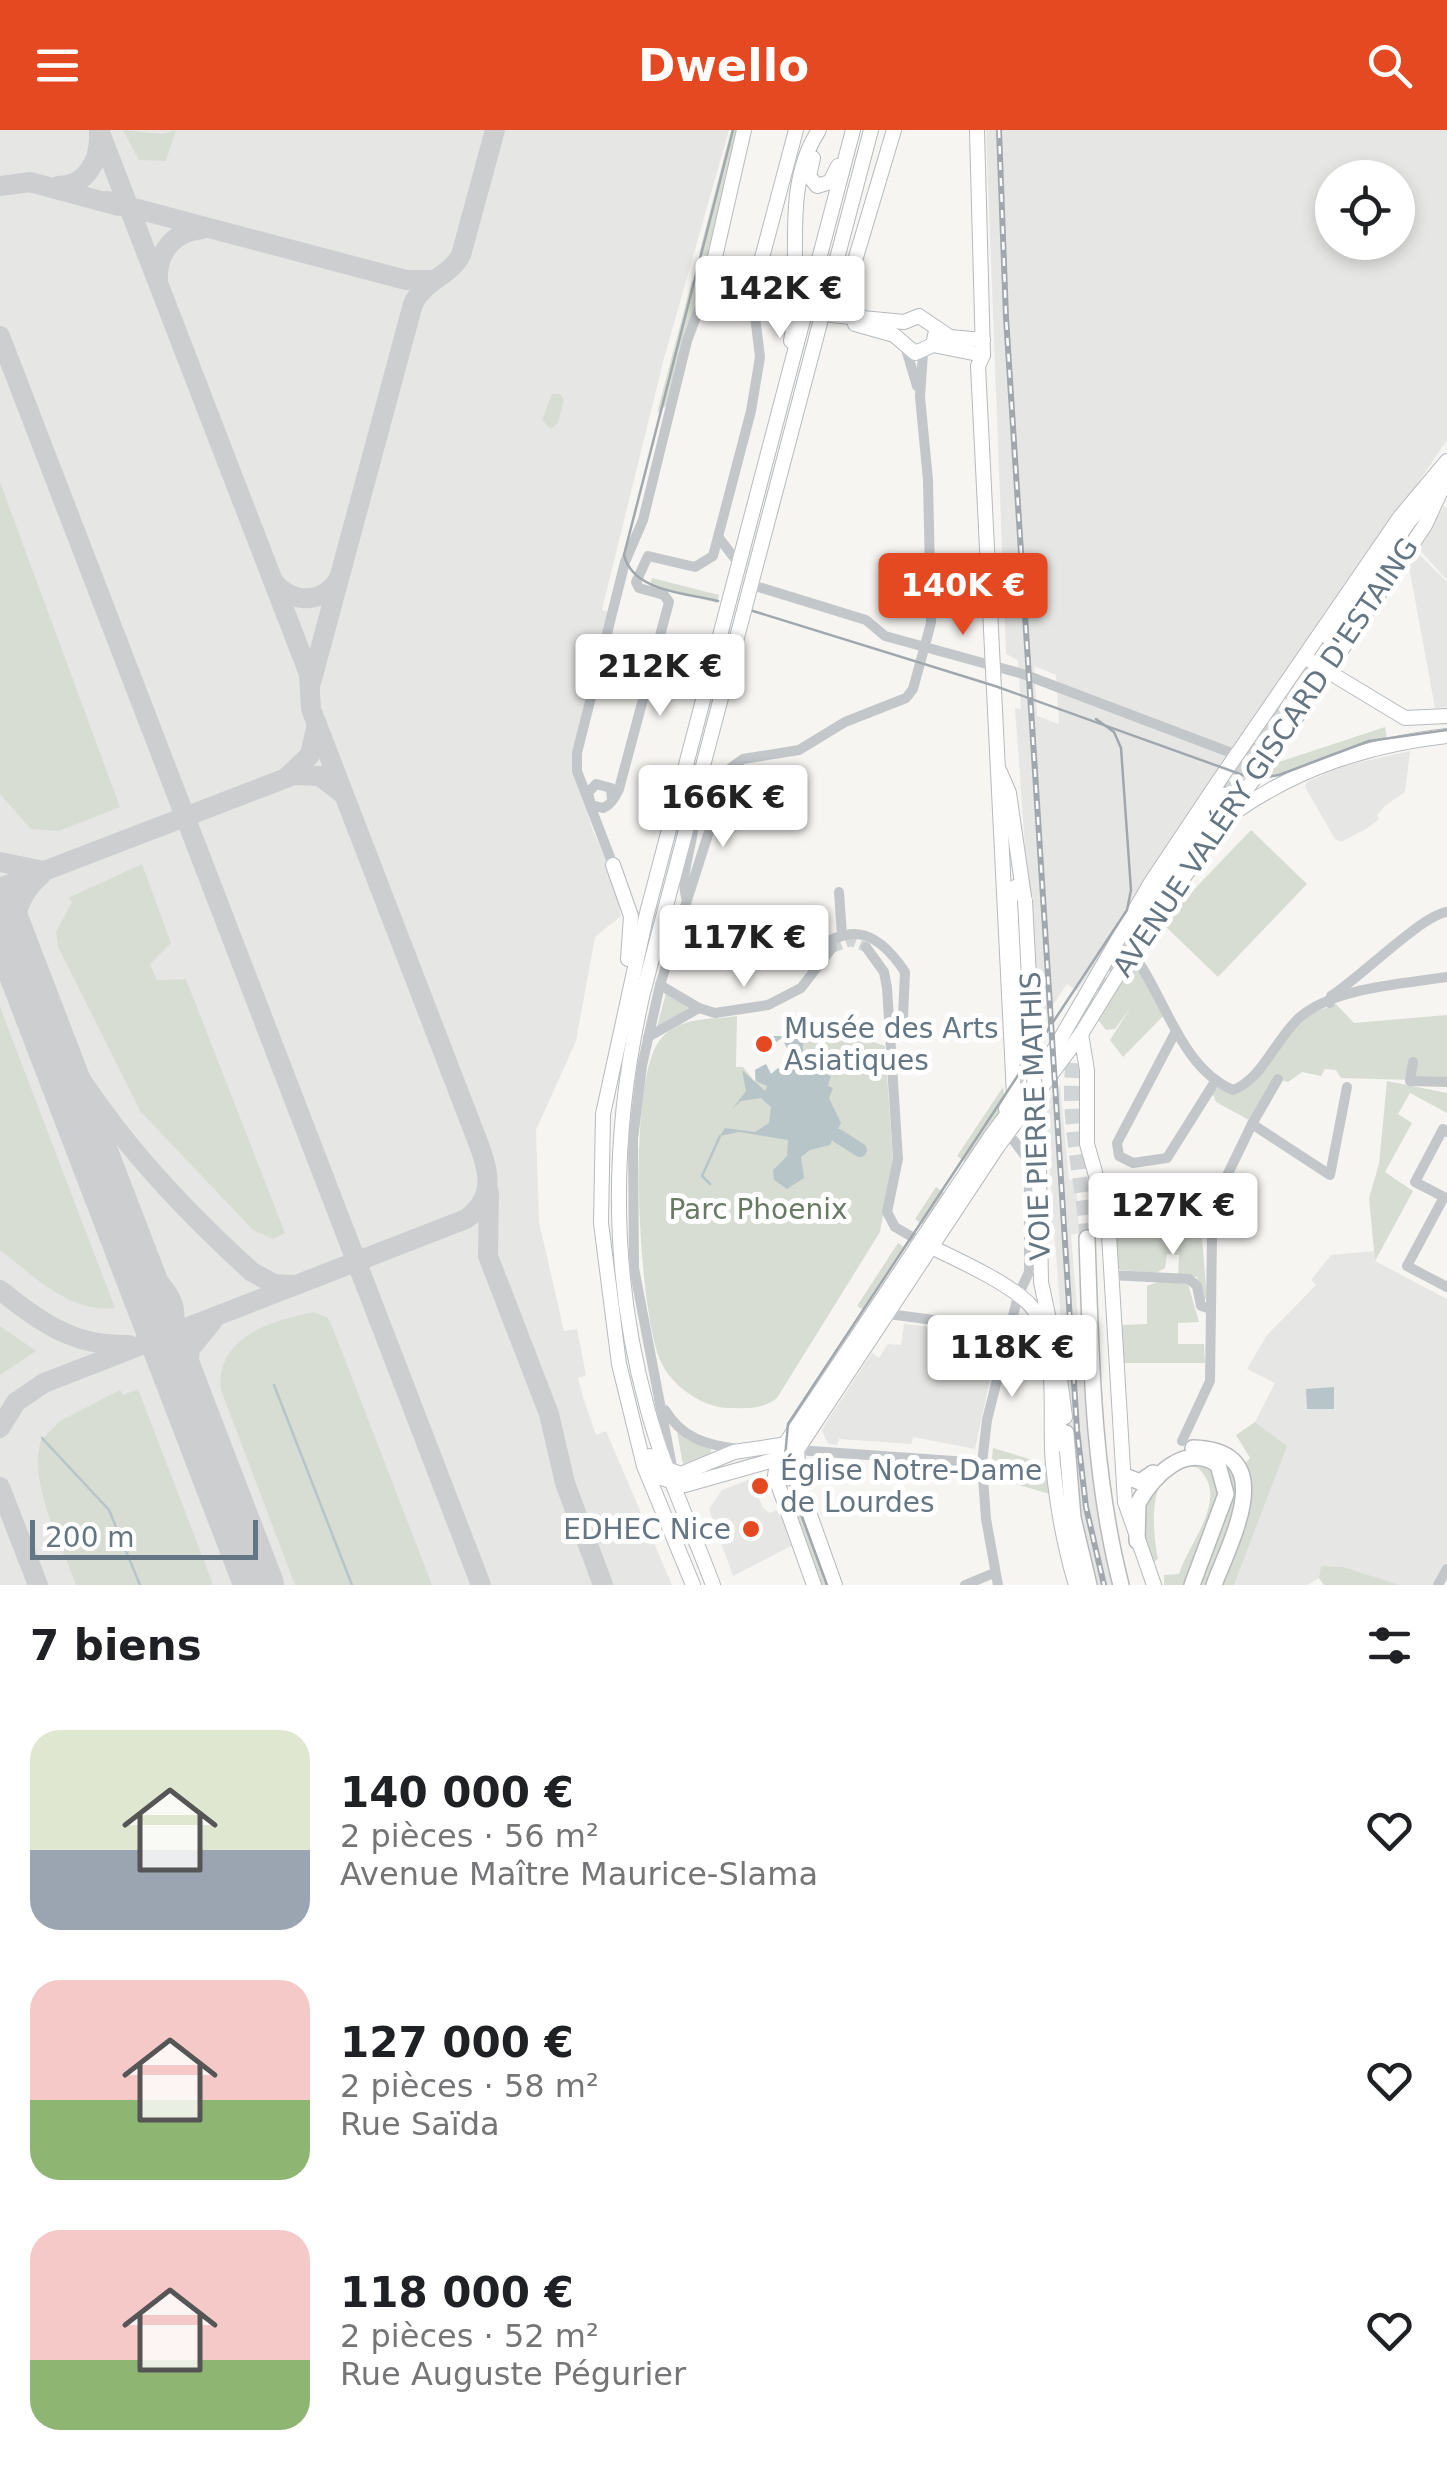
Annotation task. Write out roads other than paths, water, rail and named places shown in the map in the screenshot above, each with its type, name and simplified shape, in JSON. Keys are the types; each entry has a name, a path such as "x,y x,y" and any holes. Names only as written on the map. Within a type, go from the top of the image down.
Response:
{"highway":[{"path":"1329,638 1408,522 1447,476"},
{"path":"1142,920 1223,795"},
{"name":"VOIE PIERRE MATHIS","path":"1087,1238 1097,1448 1107,1524 1122,1585"},
{"path":"1052,1374 1066,1494 1073,1518"},
{"name":"VOIE PIERRE MATHIS","path":"1066,1433 1073,1518 1089,1585"},
{"path":"1128,1484 1147,1480 1173,1455 1192,1448 1214,1450 1235,1462 1242,1474 1244,1502 1214,1585"},
{"path":"1138,1541 1138,1502 1170,1466 1182,1458 1201,1456 1218,1465 1226,1483 1223,1510 1192,1585"}],"main road":[{"path":"744,130 710,279 761,296 759,269 796,130"},
{"path":"781,406 797,301 798,181 819,130"},
{"path":"827,130 811,164 810,176 817,186 826,185 833,177 852,132"},
{"path":"738,635 760,587 854,192 874,130"},
{"path":"861,318 849,302 848,284 894,130"},
{"path":"926,1245 1014,1096 978,366 983,348 977,130"},
{"path":"616,1039 852,132"},
{"path":"930,343 923,317 904,322 831,316 903,344 983,348"},
{"path":"903,344 904,322"},
{"name":"AVENUE VALÉRY GISCARD D'ESTAING","path":"1125,947 1150,884 1400,517 1447,460"},
{"name":"AVENUE VALÉRY GISCARD D'ESTAING","path":"991,1136 1051,1055 1075,1030 1125,947 1222,821 1327,671 1443,499 1447,476"},
{"path":"713,1585 629,1330 618,1240 617,1187 628,1065 738,635 746,584 739,564"},
{"path":"1304,657 1410,719 1447,716"},
{"path":"1374,701 1416,740"},
{"path":"1222,821 1304,772 1365,748 1447,736"},
{"name":"VOIE PIERRE MATHIS","path":"998,766 1009,793 1025,900 1041,1282 1061,1379 1066,1433"},
{"path":"613,865 632,929 603,1114 600,1202 608,1298 644,1466 692,1585"},
{"path":"1015,886 1023,1054 1033,1062 1051,1055"},
{"path":"628,1400 658,1475 676,1482 776,1460 792,1447 1075,1030"},
{"path":"1075,1030 1087,1070 1087,1144 1107,1210 1119,1452 1138,1541 1154,1585"},
{"path":"926,1245 1018,1296 1040,1321 1052,1374 1048,1399 1053,1468 1076,1585"},
{"path":"676,1482 744,1449 792,1447"},
{"path":"792,1447 804,1503 835,1585"},
{"path":"776,1460 778,1486 814,1585"}],"street":[{"path":"613,865 577,771 578,753 622,574 645,515 687,341 710,279"},
{"path":"601,826 624,777 668,609 668,598 636,584 648,556 702,566 712,556 751,411 758,365 755,316 761,296"},
{"path":"920,397 930,343"},
{"path":"676,1482 638,1298 631,1209 636,1097 660,985 726,770 743,758 799,750 844,722 906,698 913,689 931,623 920,397 903,344"},
{"path":"718,537 739,564"},
{"path":"760,587 863,619 886,636 994,666 1237,755"},
{"path":"589,801 590,789 600,783 611,788 611,802"},
{"path":"589,801 598,808 611,802"},
{"path":"686,898 683,872 695,824 693,808"},
{"path":"839,892 842,935"},
{"path":"1330,1003 1330,996 1379,962 1428,916 1447,912"},
{"path":"802,956 842,935 870,935 883,942 907,980 900,1004 902,1017"},
{"path":"1125,947 1176,1031 1216,1080 1237,1090 1303,1014 1361,989 1447,978"},
{"path":"660,985 699,1008 736,1011 768,1005 807,981 815,964 832,948"},
{"path":"866,948 880,964 887,988 898,1159 887,1212 895,1227 926,1245"},
{"path":"648,1037 699,1008"},
{"path":"1176,1031 1117,1143 1119,1156 1133,1163 1167,1158 1216,1080"},
{"path":"1413,1062 1410,1081 1447,1082"},
{"path":"1182,1441 1210,1381 1212,1237 1221,1188 1278,1080"},
{"path":"1252,1124 1330,1175 1348,1086"},
{"path":"1445,1130 1415,1182 1444,1196 1407,1266 1447,1288"},
{"path":"998,1585 982,1463 987,1420 1009,1330 1029,1272 1029,1161 1008,1132"},
{"path":"1110,1275 1189,1279 1197,1286 1202,1306 1212,1309"},
{"path":"880,1314 1009,1330"},
{"path":"660,1399 685,1434 713,1446 744,1449"},
{"path":"792,1447 982,1463"},
{"path":"1438,1585 1447,1569"},
{"path":"964,1585 994,1573"}],"waterway":[{"path":"710,1184 702,1176 720,1136"},
{"path":"838,1136 860,1150"},
{"path":"274,1385 352,1585"},
{"path":"42,1438 109,1510 140,1585"}],"tunnel":[{"path":"1223,795 1329,638"},
{"path":"1087,1238 1073,1126 1072,1069 1085,1014 1142,920"},
{"path":"832,948 851,941 866,947"}],"tram line":[{"path":"718,601 650,584 629,567 624,555 733,130"},
{"path":"753,611 995,686 1254,779 1279,775 1369,741 1447,730"},
{"path":"827,1585 784,1468 788,1424 1127,910 1131,890 1121,748 1114,732 1096,719"}],"railway":[{"path":"999,130 1006,317 1077,1430 1086,1507 1104,1585"}],"place":[{"name":"Musée des Arts Asiatiques","path":"764,1044"},
{"name":"Église Notre-Dame de Lourdes","path":"760,1486"},
{"name":"EDHEC Nice","path":"751,1529"}],"park label":[{"name":"Parc Phoenix","path":"758,1209"}]}
